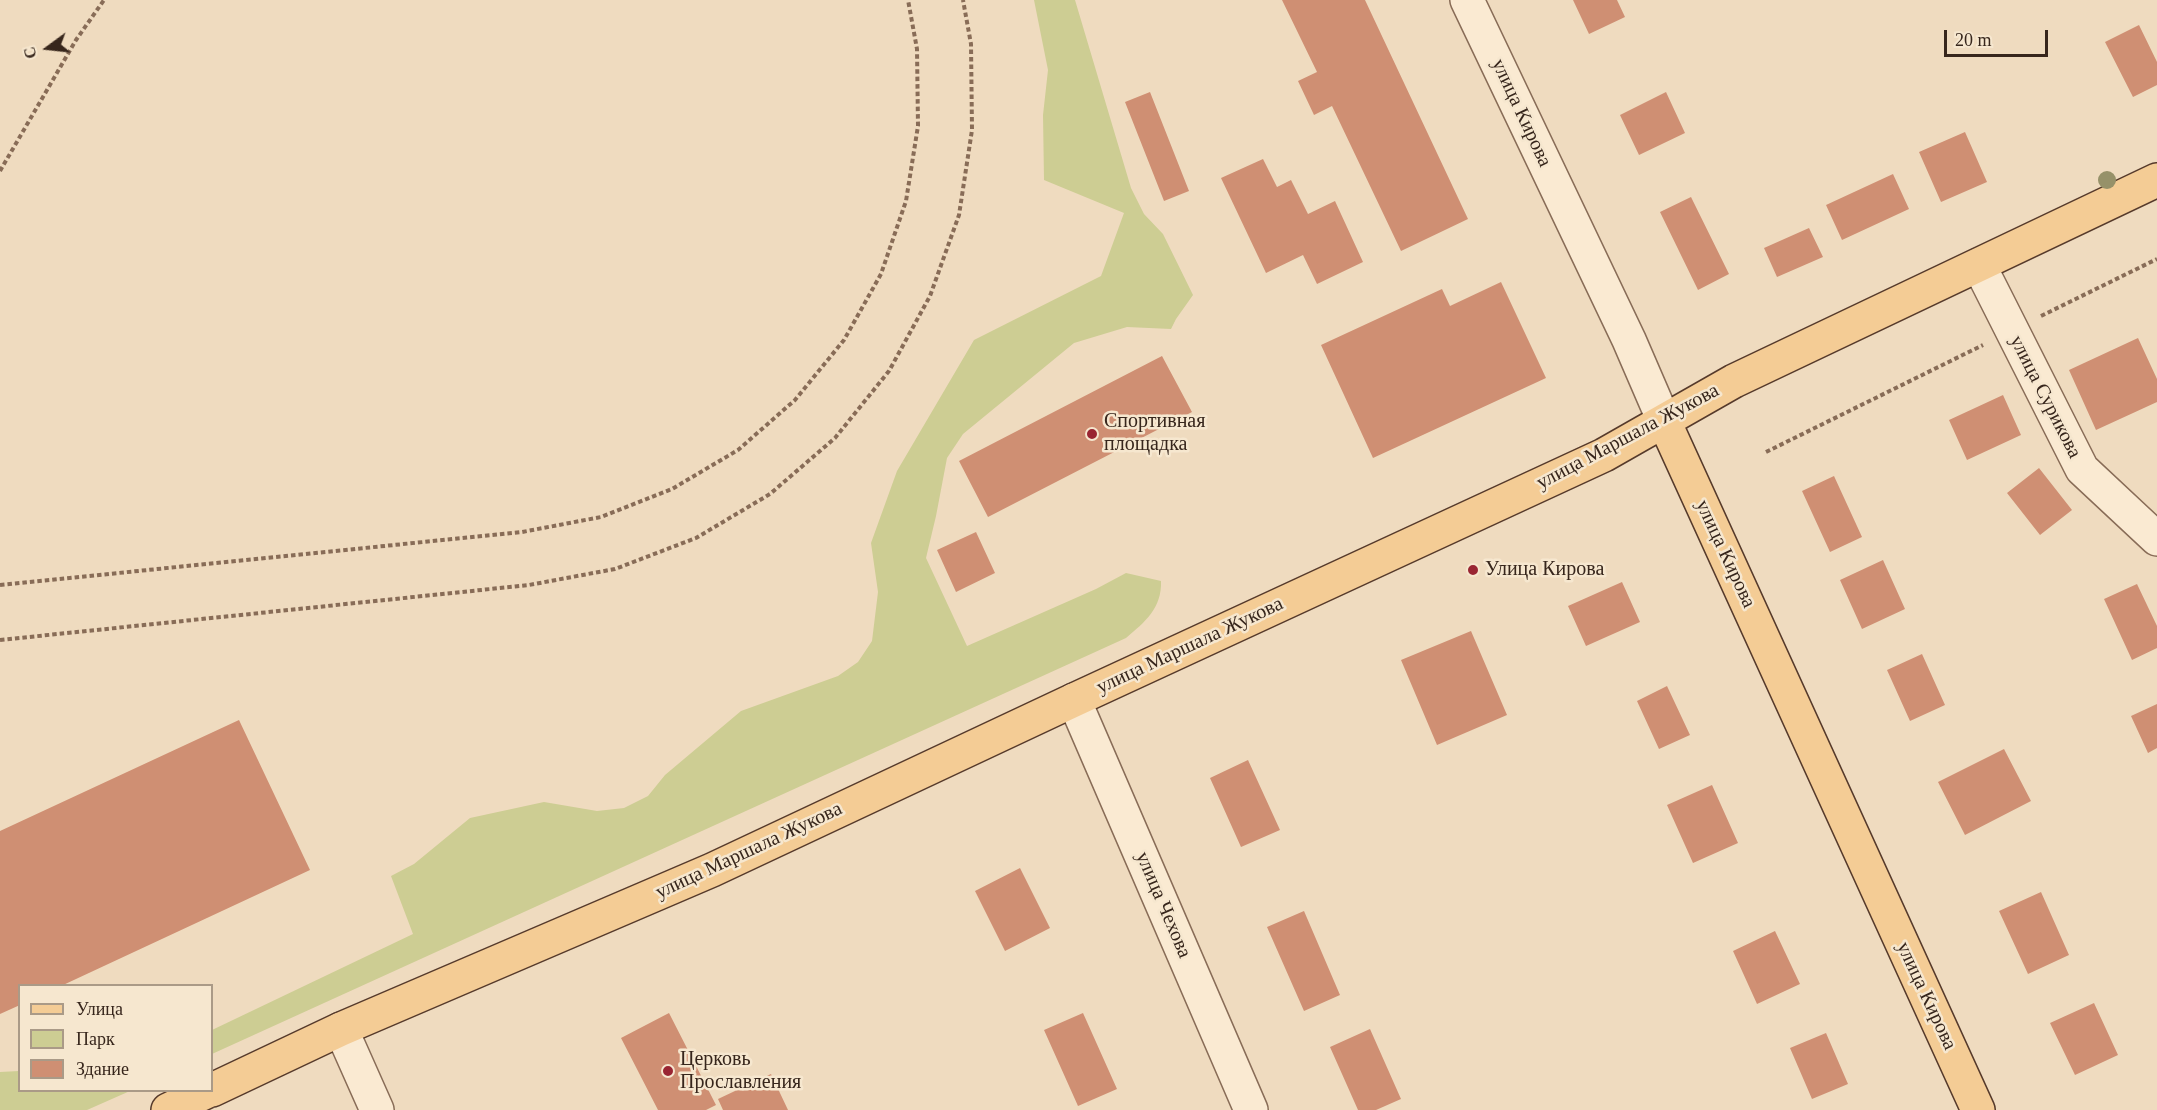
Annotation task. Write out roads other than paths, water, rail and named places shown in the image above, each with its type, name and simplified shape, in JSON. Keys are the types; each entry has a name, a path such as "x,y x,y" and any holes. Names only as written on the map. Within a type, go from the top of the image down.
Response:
{"main road":[{"name":"улица Маршала Жукова","path":"213,1089 341,1029 711,870 1605,455 1734,381 2157,180"},
{"name":"улица Кирова","path":"1664,421 1978,1110"},
{"name":"улица Маршала Жукова","path":"168,1110 207,1092"}],"street":[{"name":"улица Кирова","path":"1467,0 1629,340 1664,421"},
{"name":"улица Сурикова","path":"1979,265 2082,469 2157,538"},
{"name":"улица Чехова","path":"1074,700 1251,1110"},
{"path":"341,1029 377,1110"}],"place":[{"name":"Спортивная площадка","path":"1092,434"},
{"name":"Улица Кирова","path":"1473,570"},
{"name":"Церковь Прославления","path":"668,1071"}]}
